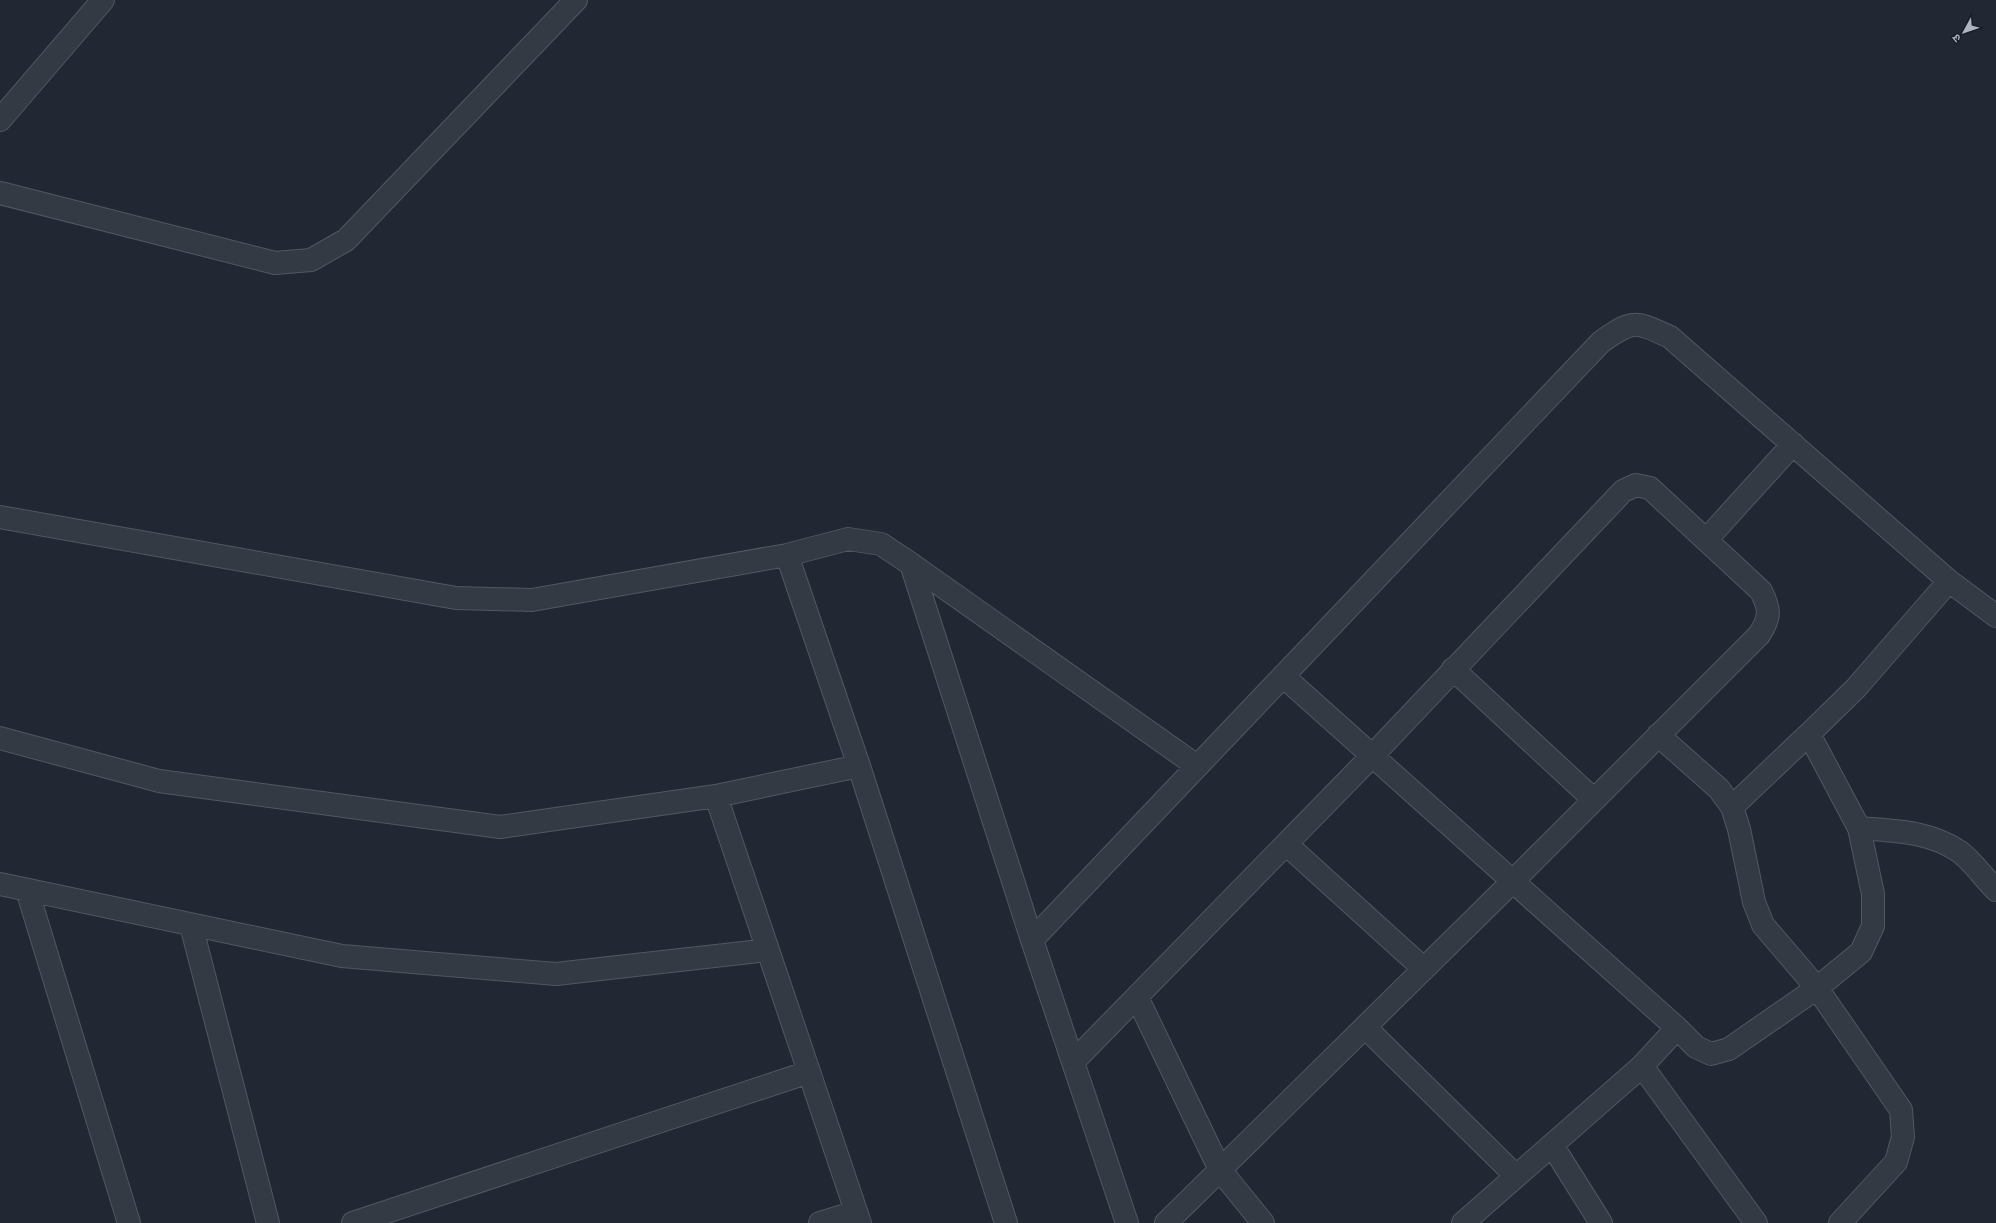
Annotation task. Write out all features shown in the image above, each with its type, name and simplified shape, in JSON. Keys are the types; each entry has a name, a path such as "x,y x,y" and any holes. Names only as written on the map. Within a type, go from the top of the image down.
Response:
{"street":[{"path":"0,120 103,0"},
{"path":"0,193 275,263 311,260 346,240 576,0"},
{"path":"1032,940 1601,342 1624,326 1643,325 1670,336 1949,581 1996,616"},
{"path":"1706,540 1793,444"},
{"path":"1073,1062 1372,756 1623,491 1636,486 1650,488 1761,591 1769,605 1767,623 1759,634 1512,882 1166,1223"},
{"path":"0,517 456,598 532,600 787,555 848,539 880,544 911,564 1197,766"},
{"path":"787,555 859,766 1006,1223"},
{"path":"911,564 1032,940 1127,1223"},
{"path":"1732,807 1810,734 1856,688 1949,581"},
{"path":"1453,669 1594,800"},
{"path":"1283,676 1677,1028 1696,1047 1711,1054 1729,1049 1817,988 1862,952 1873,926 1873,894 1859,828 1810,734"},
{"path":"1658,735 1719,789 1732,807 1740,828 1754,902 1763,925 1817,988 1901,1110 1903,1137 1896,1162 1840,1223"},
{"path":"0,738 159,781 500,827 716,796 859,766"},
{"path":"716,796 858,1217 820,1223"},
{"path":"1859,828 1908,832 1929,836 1961,852 1996,890"},
{"path":"1286,844 1424,969"},
{"path":"0,884 342,956 556,974 768,950"},
{"path":"27,890 129,1223"},
{"path":"191,925 268,1223"},
{"path":"1137,997 1220,1170 1263,1223"},
{"path":"1365,1027 1516,1176"},
{"path":"1463,1223 1642,1066 1677,1028"},
{"path":"1642,1066 1756,1223"},
{"path":"353,1223 809,1072"},
{"path":"1552,1145 1602,1223"}]}
